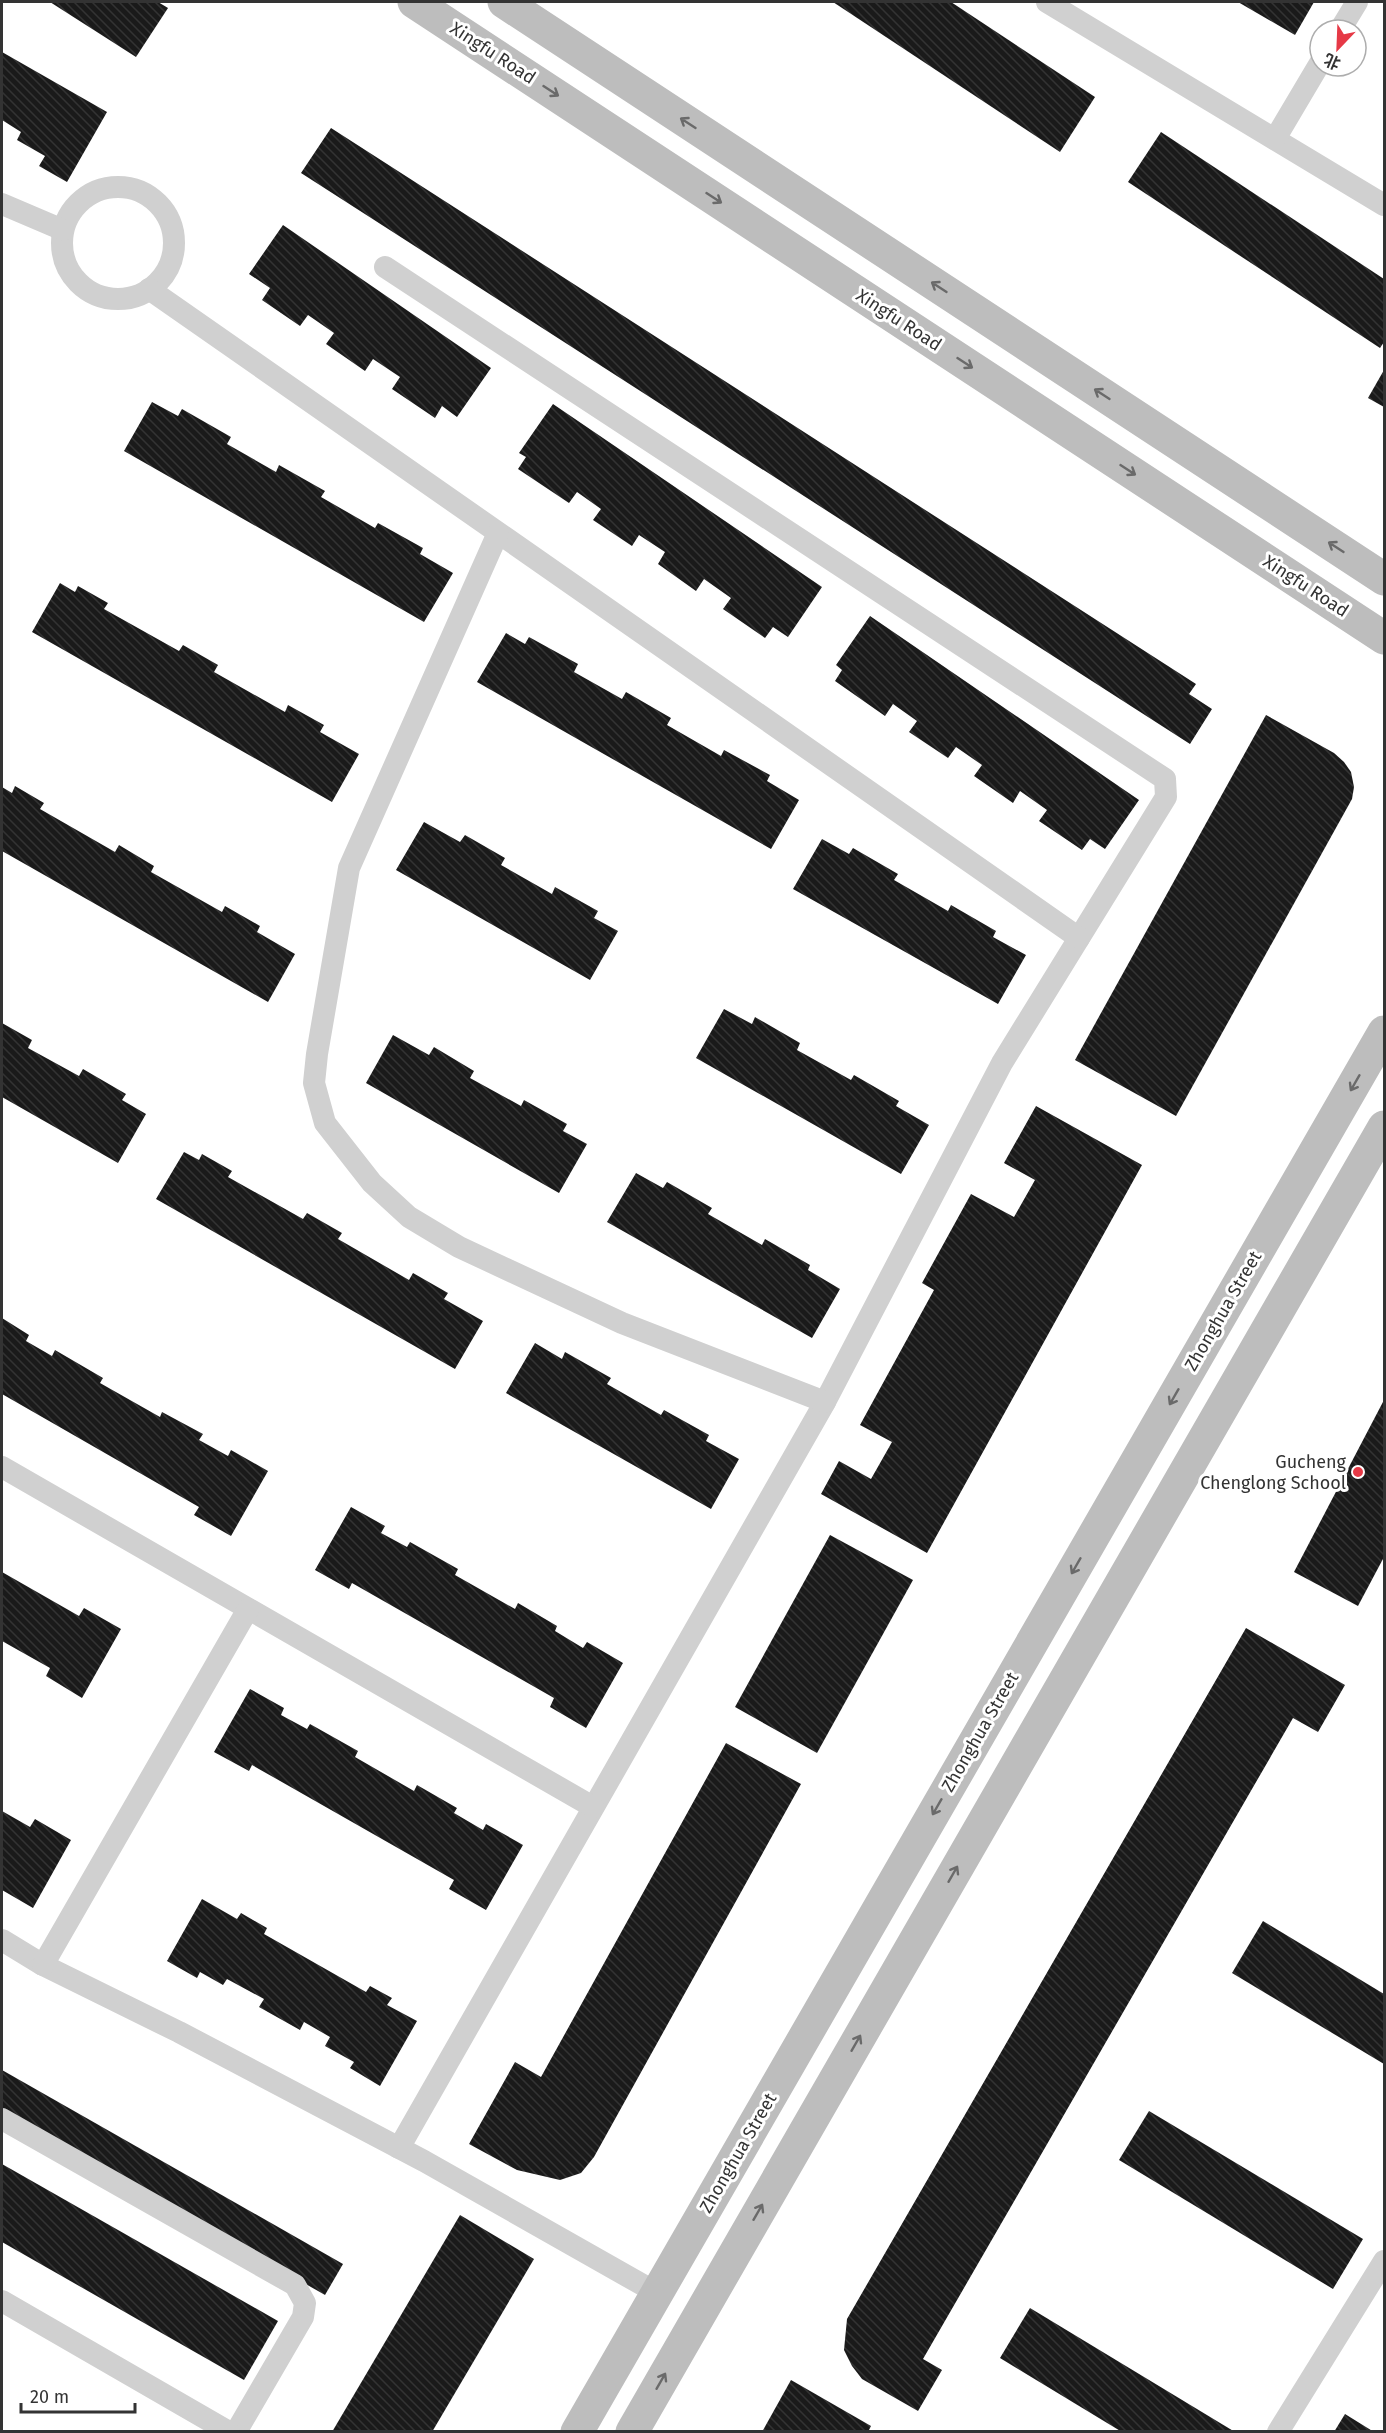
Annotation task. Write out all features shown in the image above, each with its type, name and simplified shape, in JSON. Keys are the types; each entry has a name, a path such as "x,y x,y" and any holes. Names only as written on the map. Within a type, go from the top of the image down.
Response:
{"main road":[{"name":"Xingfu Road","path":"414,2 1384,638"},
{"path":"504,2 1384,579"},
{"name":"Zhonghua Street","path":"577,2432 1384,1032"},
{"path":"632,2432 1384,1127"}],"lane":[{"path":"1047,2 1384,205"},
{"path":"1347,18 1357,2"},
{"path":"1275,139 1311,78"},
{"path":"115,187 133,189 150,197 163,210 171,226 174,244 171,262 162,278 149,290 134,297 117,299 101,296 86,289 65,263 62,247 63,230 69,215 81,201 96,191 115,187"},
{"path":"2,204 63,230"},
{"path":"385,267 1166,779 1166,797 1002,1063 825,1402 399,2148"},
{"path":"149,290 1079,938"},
{"path":"498,533 349,868 316,1054 314,1083 325,1123 372,1183 409,1217 459,1247 622,1323 825,1402"},
{"path":"2,1467 593,1807"},
{"path":"43,1965 248,1609"},
{"path":"2,1940 43,1965 190,2038 399,2148 657,2293"},
{"path":"2,2119 295,2285 305,2303 303,2318 236,2432"},
{"path":"1278,2432 1384,2261"},
{"path":"2,2301 229,2432"}],"building":[{"path":"50,2 158,2 168,8 136,57"},
{"path":"833,2 951,2 1095,97 1060,152"},
{"path":"1238,2 1314,2 1295,35"},
{"path":"2,52 107,112 67,182 39,166 45,156 17,140 21,132 2,120"},
{"path":"331,128 1196,684 1189,694 1212,709 1190,744 301,173"},
{"path":"1161,132 1384,279 1384,342 1380,348 1128,182"},
{"path":"283,225 491,368 457,417 442,406 435,418 392,389 400,377 373,359 365,371 326,344 334,333 308,315 300,326 262,300 270,288 249,274"},
{"path":"1384,370 1384,407 1368,398"},
{"path":"152,402 178,416 182,409 231,437 227,444 276,472 279,465 325,491 321,497 375,528 378,523 423,548 420,554 453,573 424,622 124,451"},
{"path":"553,404 822,587 788,637 773,627 765,638 723,609 731,598 704,579 696,591 658,564 665,552 639,535 632,546 593,520 601,509 577,492 569,503 518,469 526,457 519,453"},
{"path":"60,583 75,592 78,586 108,603 104,609 179,651 183,645 218,665 214,672 285,712 288,705 324,725 320,732 359,754 332,802 32,632"},
{"path":"870,616 1139,800 1105,849 1090,839 1082,850 1039,821 1047,810 1020,791 1013,803 974,776 982,765 956,747 948,758 909,732 917,721 893,704 885,716 835,681 842,670 836,665"},
{"path":"506,633 525,644 529,637 578,664 574,672 622,699 626,692 671,718 667,725 721,756 724,750 770,775 767,781 799,800 771,849 477,682"},
{"path":"1266,715 1334,753 1344,762 1351,772 1354,787 1352,799 1176,1116 1075,1060"},
{"path":"15,786 44,803 40,809 115,852 119,845 154,866 151,872 222,912 225,906 260,926 257,932 295,954 268,1002 2,851 2,787 12,793"},
{"path":"424,822 460,842 465,835 505,858 501,865 552,894 555,887 598,911 594,918 618,931 590,980 396,870"},
{"path":"822,839 849,854 853,848 898,874 894,880 948,911 951,905 996,931 993,937 1026,955 998,1004 793,889"},
{"path":"724,1009 752,1024 755,1017 800,1043 797,1050 851,1080 854,1075 899,1101 896,1106 929,1125 901,1174 696,1058"},
{"path":"2,1023 32,1040 28,1048 79,1076 83,1069 126,1094 122,1100 146,1114 118,1163 2,1097"},
{"path":"393,1035 429,1055 434,1047 474,1071 470,1078 521,1106 524,1100 567,1124 563,1131 587,1144 559,1193 366,1083"},
{"path":"1036,1106 1142,1165 927,1553 821,1494 839,1461 871,1479 892,1442 860,1425 934,1290 922,1283 971,1194 1014,1217 1035,1180 1004,1163"},
{"path":"184,1152 199,1160 202,1154 232,1171 228,1177 303,1219 307,1213 342,1233 338,1239 409,1280 413,1273 448,1293 444,1299 483,1321 455,1369 156,1199"},
{"path":"636,1173 663,1188 667,1182 712,1208 708,1214 762,1245 765,1239 810,1265 808,1270 840,1289 812,1338 607,1222"},
{"path":"2,1318 29,1335 26,1341 52,1356 55,1350 103,1378 100,1383 160,1417 162,1412 203,1434 199,1440 228,1456 231,1450 268,1471 231,1536 194,1515 199,1507 2,1394"},
{"path":"535,1343 562,1359 565,1352 611,1378 607,1384 661,1415 664,1410 709,1435 706,1441 739,1459 711,1509 506,1393"},
{"name":"Gucheng Chenglong School","path":"1384,1400 1384,1557 1358,1606 1294,1572"},
{"path":"351,1507 385,1526 381,1533 407,1547 410,1542 458,1569 455,1575 515,1609 518,1603 557,1626 555,1631 583,1648 587,1642 623,1663 586,1728 550,1707 554,1698 352,1583 349,1589 315,1570"},
{"path":"830,1535 913,1580 817,1753 735,1707"},
{"path":"2,1572 79,1616 84,1608 121,1629 82,1698 46,1676 50,1668 2,1641"},
{"path":"1246,1628 1345,1685 1318,1732 1293,1718 923,2359 942,2370 918,2411 862,2379 844,2350 847,2319"},
{"path":"250,1689 284,1708 281,1715 307,1729 310,1724 358,1751 355,1757 414,1791 417,1785 457,1808 454,1813 483,1830 486,1824 523,1845 486,1910 449,1889 454,1880 252,1765 249,1771 214,1752"},
{"path":"726,1743 801,1784 594,2157 581,2173 560,2180 517,2170 469,2144 515,2062 541,2077"},
{"path":"2,1811 30,1827 35,1819 71,1840 33,1908 2,1890"},
{"path":"202,1899 237,1919 241,1913 267,1928 264,1934 366,1992 370,1986 392,1998 387,2005 417,2021 380,2086 350,2068 354,2062 325,2046 330,2037 304,2022 300,2030 259,2007 264,1999 227,1979 223,1985 200,1972 197,1978 167,1961"},
{"path":"1263,1921 1384,1994 1384,2064 1232,1973"},
{"path":"2,2070 343,2264 325,2295 2,2111"},
{"path":"1149,2111 1363,2239 1333,2289 1119,2160"},
{"path":"2,2164 278,2321 244,2380 2,2242"},
{"path":"460,2215 534,2259 432,2432 332,2432"},
{"path":"1030,2308 1235,2432 1122,2432 1000,2358"},
{"path":"791,2380 871,2426 868,2432 762,2432"},
{"path":"1345,2414 1374,2432 1334,2432"}],"place":[{"name":"Gucheng Chenglong School","path":"1358,1472"}]}
